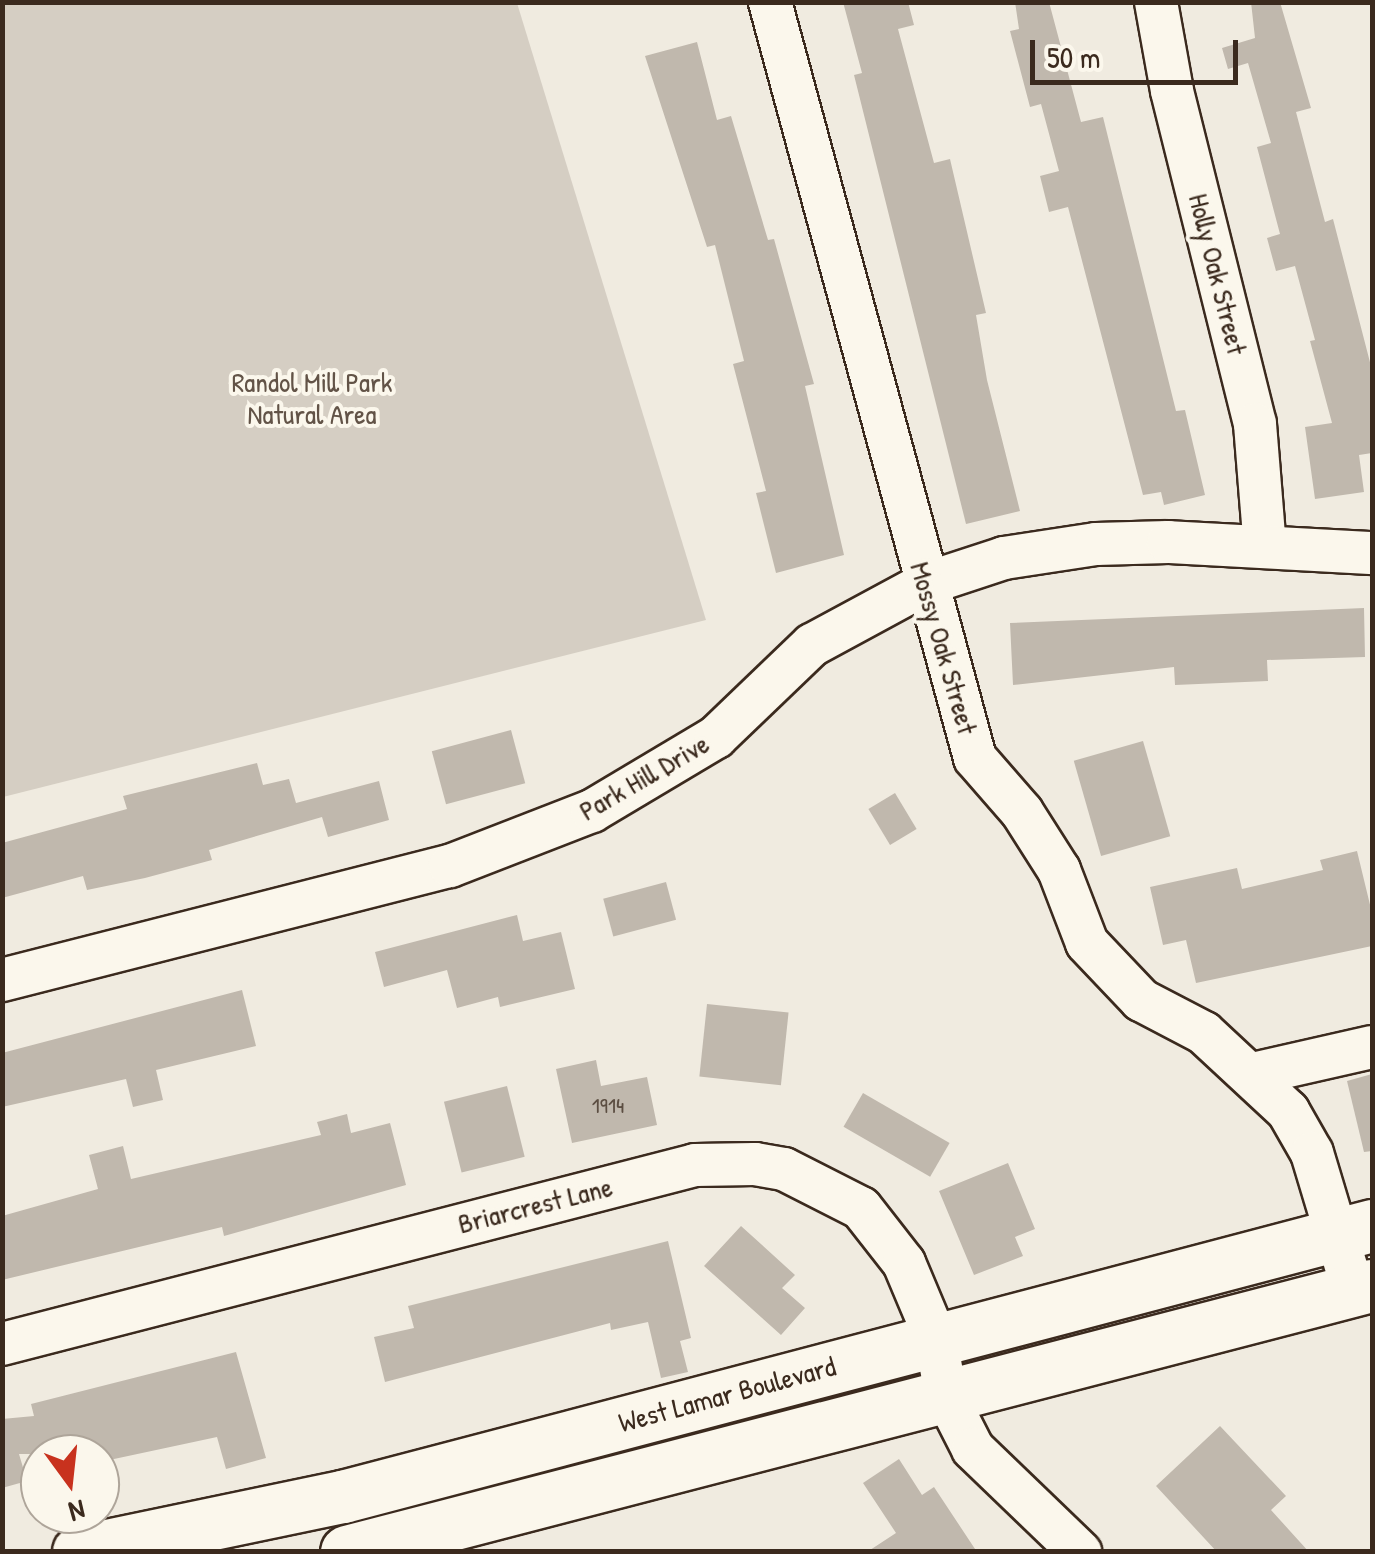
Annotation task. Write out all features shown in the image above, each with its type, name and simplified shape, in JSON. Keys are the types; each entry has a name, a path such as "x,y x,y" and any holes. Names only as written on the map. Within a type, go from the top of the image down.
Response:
{"main road":[{"name":"West Lamar Boulevard","path":"79,1552 343,1497 1356,1229"},
{"name":"West Lamar Boulevard","path":"347,1552 1363,1288"}],"street":[{"name":"Mossy Oak Street","path":"770,2 975,758 1022,812 1059,870 1087,943 1142,1000 1204,1033 1254,1074 1288,1111 1356,1229 1363,1288"},
{"name":"Holly Oak Street","path":"1156,2 1172,91 1255,424 1265,547"},
{"name":"Park Hill Drive","path":"2,980 450,866 592,811 716,738 812,646 925,584 1004,558 1096,544 1372,553"},
{"path":"1254,1074 1372,1047"},
{"name":"Briarcrest Lane","path":"2,1344 695,1165 754,1164 784,1170 861,1208 904,1263 936,1339 946,1396 973,1449 1080,1552"}],"green space":[{"name":"Randol Mill Park Natural Area","path":"3,2 517,3 706,620 3,797"}],"building":[{"path":"843,2 908,2 914,25 898,29 934,163 950,159 986,313 976,315 987,380 1020,511 966,524 854,75 862,73"},
{"path":"1015,2 1049,2 1081,122 1103,117 1176,411 1185,410 1205,495 1164,505 1161,492 1143,495 1068,207 1049,212 1040,176 1059,171 1041,104 1030,107 1010,31 1019,29"},
{"path":"1251,2 1280,2 1311,108 1296,112 1325,222 1333,219 1372,370 1372,453 1359,455 1364,492 1315,499 1305,427 1332,423 1310,341 1315,340 1295,266 1276,271 1267,238 1280,234 1257,147 1271,143 1248,63 1228,69 1222,48 1255,38"},
{"path":"697,42 717,120 731,116 768,240 774,239 814,384 805,386 844,555 776,573 756,493 766,491 733,364 744,361 715,245 707,247 645,56"},
{"path":"1364,608 1365,657 1267,660 1268,681 1175,685 1174,667 1013,685 1010,623"},
{"path":"511,730 525,783 446,804 432,751"},
{"path":"1143,741 1170,836 1101,856 1074,761"},
{"path":"257,763 263,785 289,779 296,803 379,781 389,820 328,837 322,817 209,850 212,860 145,878 87,890 83,876 2,898 2,843 127,809 123,796"},
{"path":"895,793 917,829 890,845 868,809"},
{"path":"1357,851 1372,913 1372,946 1196,983 1186,940 1163,945 1150,887 1237,868 1242,889 1323,870 1320,860"},
{"path":"666,882 676,920 613,936 603,899"},
{"path":"517,915 523,941 561,932 575,989 500,1007 498,997 457,1008 447,970 384,987 375,952"},
{"path":"242,990 256,1046 156,1070 163,1100 133,1107 126,1079 2,1107 2,1053"},
{"path":"707,1004 789,1013 781,1085 699,1077"},
{"path":"596,1060 601,1086 647,1077 657,1125 572,1143 556,1069"},
{"path":"1372,1074 1372,1151 1364,1152 1347,1081"},
{"path":"507,1086 525,1157 462,1173 444,1102"},
{"path":"863,1093 950,1143 930,1177 844,1127"},
{"path":"347,1114 351,1133 390,1123 406,1185 224,1236 222,1227 2,1280 2,1216 98,1189 89,1155 123,1146 131,1179 321,1135 317,1122"},
{"path":"1008,1163 1035,1229 1015,1237 1023,1256 974,1275 939,1191"},
{"path":"741,1226 795,1275 782,1288 805,1308 781,1335 704,1266"},
{"path":"668,1241 691,1338 680,1341 688,1372 661,1378 648,1322 611,1330 610,1323 385,1382 374,1337 414,1328 408,1306"},
{"path":"236,1352 266,1458 226,1469 217,1437 120,1458 120,1434 20,1434 20,1483 2,1488 2,1419 34,1416 31,1404"},
{"path":"1220,1426 1286,1496 1271,1510 1309,1552 1217,1552 1156,1486"},
{"path":"899,1459 922,1495 934,1487 977,1552 867,1552 896,1533 863,1483"}]}
